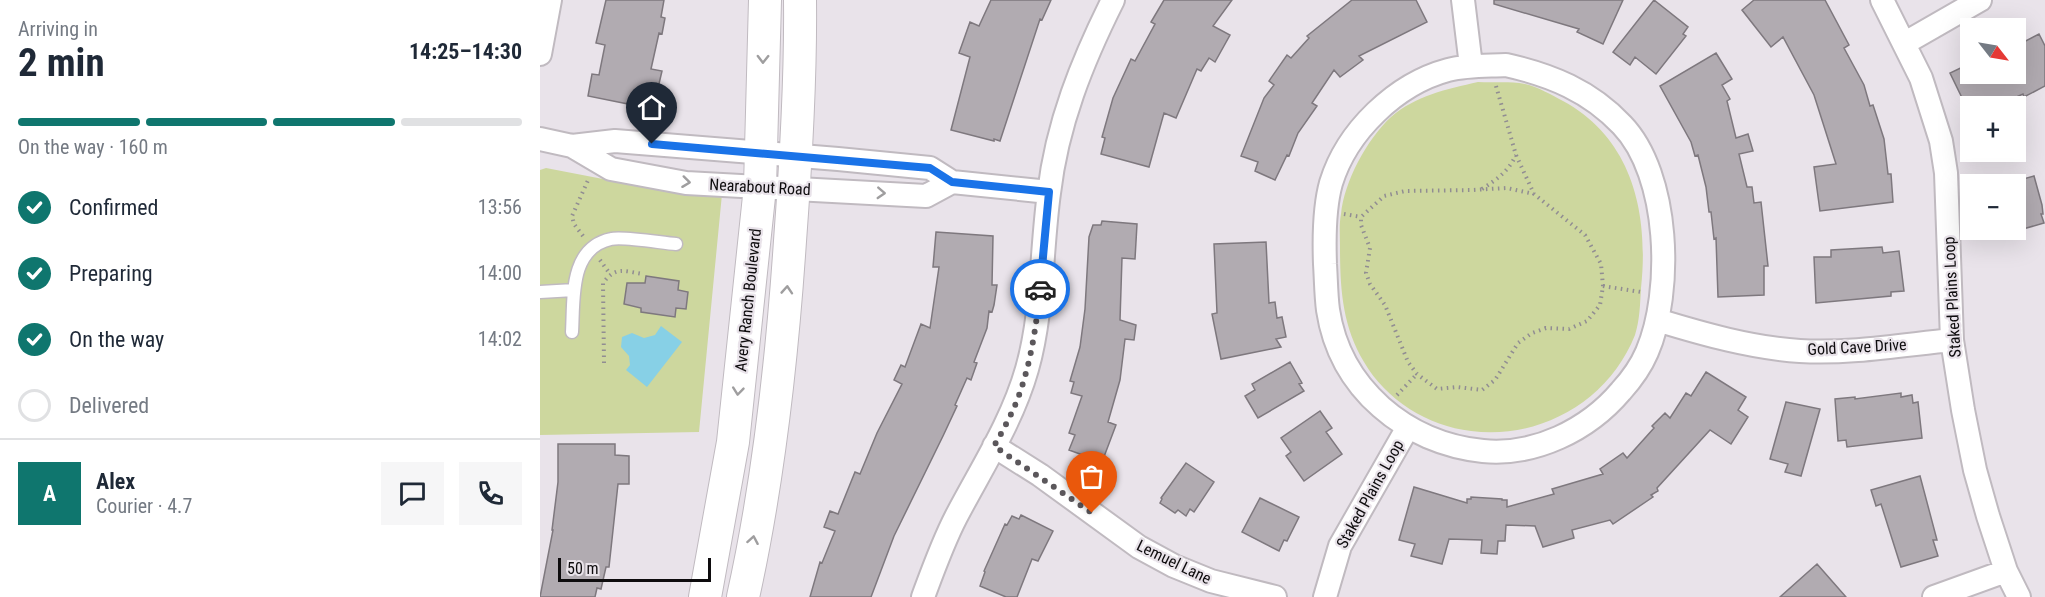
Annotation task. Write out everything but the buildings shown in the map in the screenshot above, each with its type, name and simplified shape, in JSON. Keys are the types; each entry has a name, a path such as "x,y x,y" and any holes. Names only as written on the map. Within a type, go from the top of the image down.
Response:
{"main road":[{"name":"Avery Ranch Boulevard","path":"705,597 733,442 760,187 765,0"},
{"path":"743,597 767,458 782,348 801,74 800,0"}],"street":[{"path":"540,54 550,0"},
{"path":"923,597 954,520 1014,408 1027,369 1037,318 1049,192 1061,129 1089,48 1113,0"},
{"path":"1463,0 1471,66"},
{"name":"Staked Plains Loop","path":"1882,0 1921,78 1941,141 1946,173 1952,340 1963,410 1975,470 2006,571 2019,597"},
{"path":"1905,43 1980,0"},
{"path":"1506,65 1536,71 1572,86 1598,103 1624,127 1651,175 1659,203 1663,267 1657,320 1647,352 1630,381 1612,402 1580,427 1550,442 1522,450 1495,452 1469,450 1439,442 1408,427 1383,411 1365,393 1350,371 1338,346 1328,312 1326,208 1332,182 1349,146 1369,120 1389,100 1420,81 1447,70 1471,66 1506,65"},
{"name":"Nearabout Road","path":"540,139 572,146 611,169 686,183 926,196 952,182"},
{"name":"Nearabout Road","path":"572,146 615,141 930,168 952,182 1049,192"},
{"name":"Gold Cave Drive","path":"1657,320 1767,348 1803,351 1840,351 1952,340"},
{"name":"Staked Plains Loop","path":"1324,597 1340,546 1408,427"},
{"name":"Lemuel Lane","path":"994,446 1139,547 1174,566 1212,581 1275,597"},
{"path":"1934,597 2006,571"}],"lane":[{"path":"572,332 574,290 580,261 592,247 613,238 676,244"},
{"path":"540,292 574,290"}],"path":[{"path":"1494,83 1516,154 1534,194"},
{"path":"1480,190 1503,175 1511,166 1516,154"},
{"path":"583,236 574,224 572,216 589,178"},
{"path":"1507,188 1534,194 1585,235 1601,264 1603,286 1600,305 1587,321 1569,328 1546,328 1533,333 1518,344 1495,380 1482,390 1457,387 1437,389 1418,374 1408,362 1385,305 1370,284 1366,273 1371,248 1361,225 1361,217 1384,196 1405,191 1480,190 1507,188"},
{"path":"1341,213 1361,217"},
{"path":"599,258 610,274"},
{"path":"604,363 603,283 610,274 616,271 642,273"},
{"path":"1603,286 1641,292"},
{"path":"1395,398 1418,374"}],"green space":[{"path":"1478,82 1530,85 1563,101 1587,117 1606,136 1621,157 1638,206 1642,233 1643,260 1639,317 1635,335 1623,358 1608,379 1590,397 1546,422 1522,429 1497,432 1471,431 1439,423 1410,409 1384,388 1364,362 1351,334 1344,306 1341,277 1340,218 1343,202 1358,162 1373,137 1391,117 1410,104 1443,91"},
{"path":"546,168 660,190 722,194 699,432 540,435 540,170"}],"water":[{"path":"661,326 682,342 647,387 626,370 630,365 629,356 621,347 622,337 632,333 644,338 655,335"}],"way so far":[{"path":"1040,289 1027,369 1014,408 994,446 1092,513"}],"route":[{"path":"652,144 930,168 952,182 1049,192 1040,289"}]}
